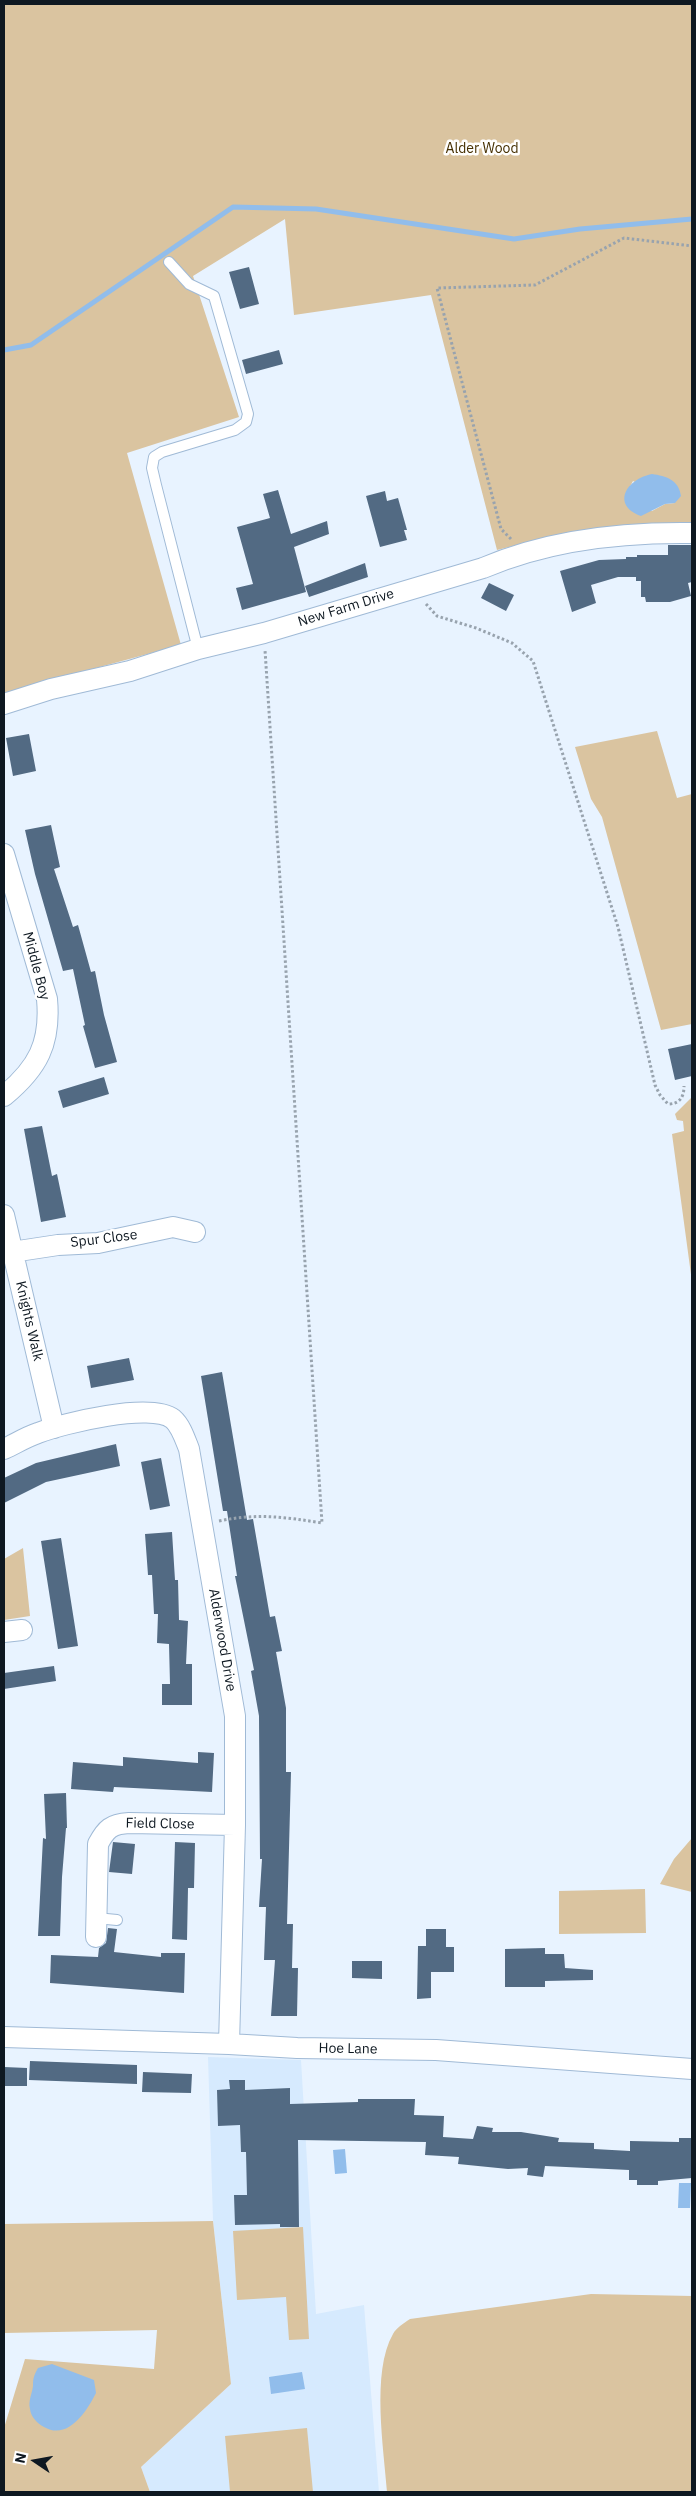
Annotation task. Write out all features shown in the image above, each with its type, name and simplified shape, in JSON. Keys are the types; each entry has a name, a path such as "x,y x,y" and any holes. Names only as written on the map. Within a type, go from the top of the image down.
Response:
{"street":[{"name":"New Farm Drive","path":"4,704 52,689 130,671 198,649 264,633 483,568 509,556 614,535 692,533"},
{"name":"Middle Boy","path":"4,854 47,999 49,1022 44,1044 34,1065 20,1083 4,1096"},
{"name":"Knights Walk","path":"4,1216 54,1428"},
{"name":"Spur Close","path":"12,1252 58,1245 98,1243 173,1228 195,1232"},
{"name":"Alderwood Drive","path":"4,1449 54,1428 139,1411 158,1412 173,1419 184,1435 202,1524 235,1716 235,1825 228,2044"},
{"name":"Field Close","path":"96,1927 98,1844 105,1831 114,1824 235,1825"},
{"name":"Hoe Lane","path":"4,2037 297,2048 489,2052 692,2069"}],"lane":[{"path":"169,262 189,284 214,296 248,414 246,422 235,430 154,456 152,468 198,649"},
{"path":"96,1927 116,1920"}],"path":[{"path":"509,556 507,546 511,539 501,529 437,288 535,285 624,238 692,246"},
{"path":"418,586 425,603 437,616 512,643 533,661 618,927 655,1085 660,1096 668,1104 679,1102 684,1095 684,1086"},
{"path":"202,1524 254,1515 322,1523 264,633"}],"shaded area":[{"path":"208,2057 301,2060 316,2314 364,2305 379,2492 150,2492 141,2467 231,2384 213,2220"}],"green space":[{"name":"Alder Wood","path":"4,4 692,4 692,527 553,536 497,550 431,295 294,315 285,219 193,276 239,417 127,453 181,645 59,678 4,699","holes":["633,481 675,503 665,504 652,511 625,496"]},
{"path":"657,731 677,798 692,794 692,1024 661,1030 602,817 591,799 575,747"},
{"path":"692,1097 692,1282 672,1134 684,1131 683,1121 677,1120 675,1114"},
{"path":"23,1548 30,1616 4,1620 4,1559"},
{"path":"692,1838 692,1892 660,1884 674,1859"},
{"path":"645,1889 646,1933 559,1934 559,1891"},
{"path":"213,2221 231,2384 141,2467 150,2492 4,2492 4,2428 25,2359 154,2369 157,2330 4,2333 4,2224"},
{"path":"303,2227 309,2339 289,2340 286,2297 237,2300 233,2231"},
{"path":"591,2294 692,2296 692,2492 387,2492 381,2411 382,2369 386,2350 393,2334 398,2328 410,2319"},
{"path":"307,2428 313,2492 230,2492 225,2436"}],"water":[{"path":"652,474 662,476 675,483 681,496 675,503 665,504 641,516 626,506 624,499 629,487 635,481"},
{"path":"345,2149 347,2173 335,2174 333,2150"},
{"path":"679,2183 691,2183 690,2208 678,2208"},
{"path":"52,2364 94,2380 96,2393 76,2422 61,2430 53,2430 39,2424 32,2415 30,2406 34,2379 38,2368"},
{"path":"302,2372 305,2389 271,2394 269,2377"}],"building":[{"path":"249,267 259,304 240,309 229,272"},
{"path":"279,350 283,364 246,374 242,360"},
{"path":"278,490 291,534 327,521 329,534 294,547 306,592 242,610 236,588 253,584 237,527 270,518 263,494"},
{"path":"385,491 387,501 398,498 407,530 404,530 407,540 380,547 366,496"},
{"path":"668,545 692,545 692,582 688,583 691,596 670,602 646,602 645,597 641,597 641,581 636,581 636,577 618,577 591,585 596,603 572,612 560,571 599,560 626,559 626,557 637,557 637,555 668,555"},
{"path":"365,563 368,577 309,597 305,586"},
{"path":"489,583 514,595 506,611 481,598"},
{"path":"29,734 36,771 13,776 6,738"},
{"path":"51,825 60,867 54,869 73,927 78,925 91,972 95,971 104,1015 117,1062 95,1068 83,1026 85,1025 73,969 63,971 35,874 25,830"},
{"path":"692,1044 692,1076 675,1080 668,1049"},
{"path":"104,1077 109,1094 63,1108 58,1091"},
{"path":"42,1126 52,1176 57,1174 66,1217 41,1222 24,1129"},
{"path":"129,1358 134,1380 91,1388 87,1366"},
{"path":"222,1372 247,1520 253,1519 270,1617 275,1616 282,1651 276,1652 286,1708 286,1772 291,1772 287,1924 293,1924 292,1968 298,1968 297,2016 271,2016 275,1960 264,1960 266,1907 259,1907 262,1859 260,1859 259,1716 251,1671 254,1670 235,1576 237,1576 227,1511 223,1511 201,1376"},
{"path":"116,1444 120,1466 46,1482 4,1503 4,1478 36,1463"},
{"path":"161,1458 170,1506 150,1510 141,1462"},
{"path":"172,1532 175,1580 178,1580 179,1620 188,1621 186,1664 192,1664 192,1705 162,1705 162,1684 170,1684 169,1644 157,1643 158,1614 154,1614 152,1575 148,1575 145,1534"},
{"path":"61,1538 78,1646 58,1649 41,1541"},
{"path":"54,1666 56,1681 4,1689 4,1673"},
{"path":"198,1752 214,1753 212,1792 114,1787 113,1792 71,1789 73,1762 123,1766 123,1757 198,1763"},
{"path":"66,1793 67,1828 62,1877 60,1936 38,1936 43,1838 46,1839 44,1794"},
{"path":"113,1842 135,1844 132,1874 109,1872"},
{"path":"175,1842 195,1843 194,1888 188,1888 187,1940 172,1939"},
{"path":"108,1928 117,1929 114,1952 161,1957 161,1953 185,1953 184,1993 50,1983 51,1955 98,1957 99,1948 106,1943"},
{"path":"426,1929 446,1929 446,1947 454,1947 454,1972 431,1972 431,1998 417,1999 418,1946 426,1946"},
{"path":"545,1948 545,1954 564,1954 565,1968 593,1970 593,1980 545,1981 545,1987 505,1987 505,1949"},
{"path":"352,1961 382,1961 382,1979 352,1978"},
{"path":"30,2061 137,2065 137,2084 29,2080"},
{"path":"4,2067 27,2068 27,2086 4,2086"},
{"path":"143,2072 192,2074 191,2093 142,2092"},
{"path":"229,2080 245,2080 245,2090 290,2088 290,2104 358,2102 358,2099 415,2099 414,2115 444,2116 443,2137 473,2139 477,2126 493,2128 492,2132 521,2132 559,2138 558,2142 594,2143 594,2149 630,2151 630,2141 679,2142 679,2138 692,2138 692,2178 658,2181 658,2185 637,2185 637,2180 629,2180 629,2170 545,2166 543,2177 527,2175 528,2168 508,2169 458,2164 459,2157 425,2155 426,2142 298,2140 299,2227 280,2227 280,2224 235,2225 234,2195 247,2195 246,2152 241,2152 240,2125 218,2126 217,2090 230,2089"}],"waterway":[{"path":"4,350 31,345 233,207 316,209 514,239 580,229 692,219"}]}
